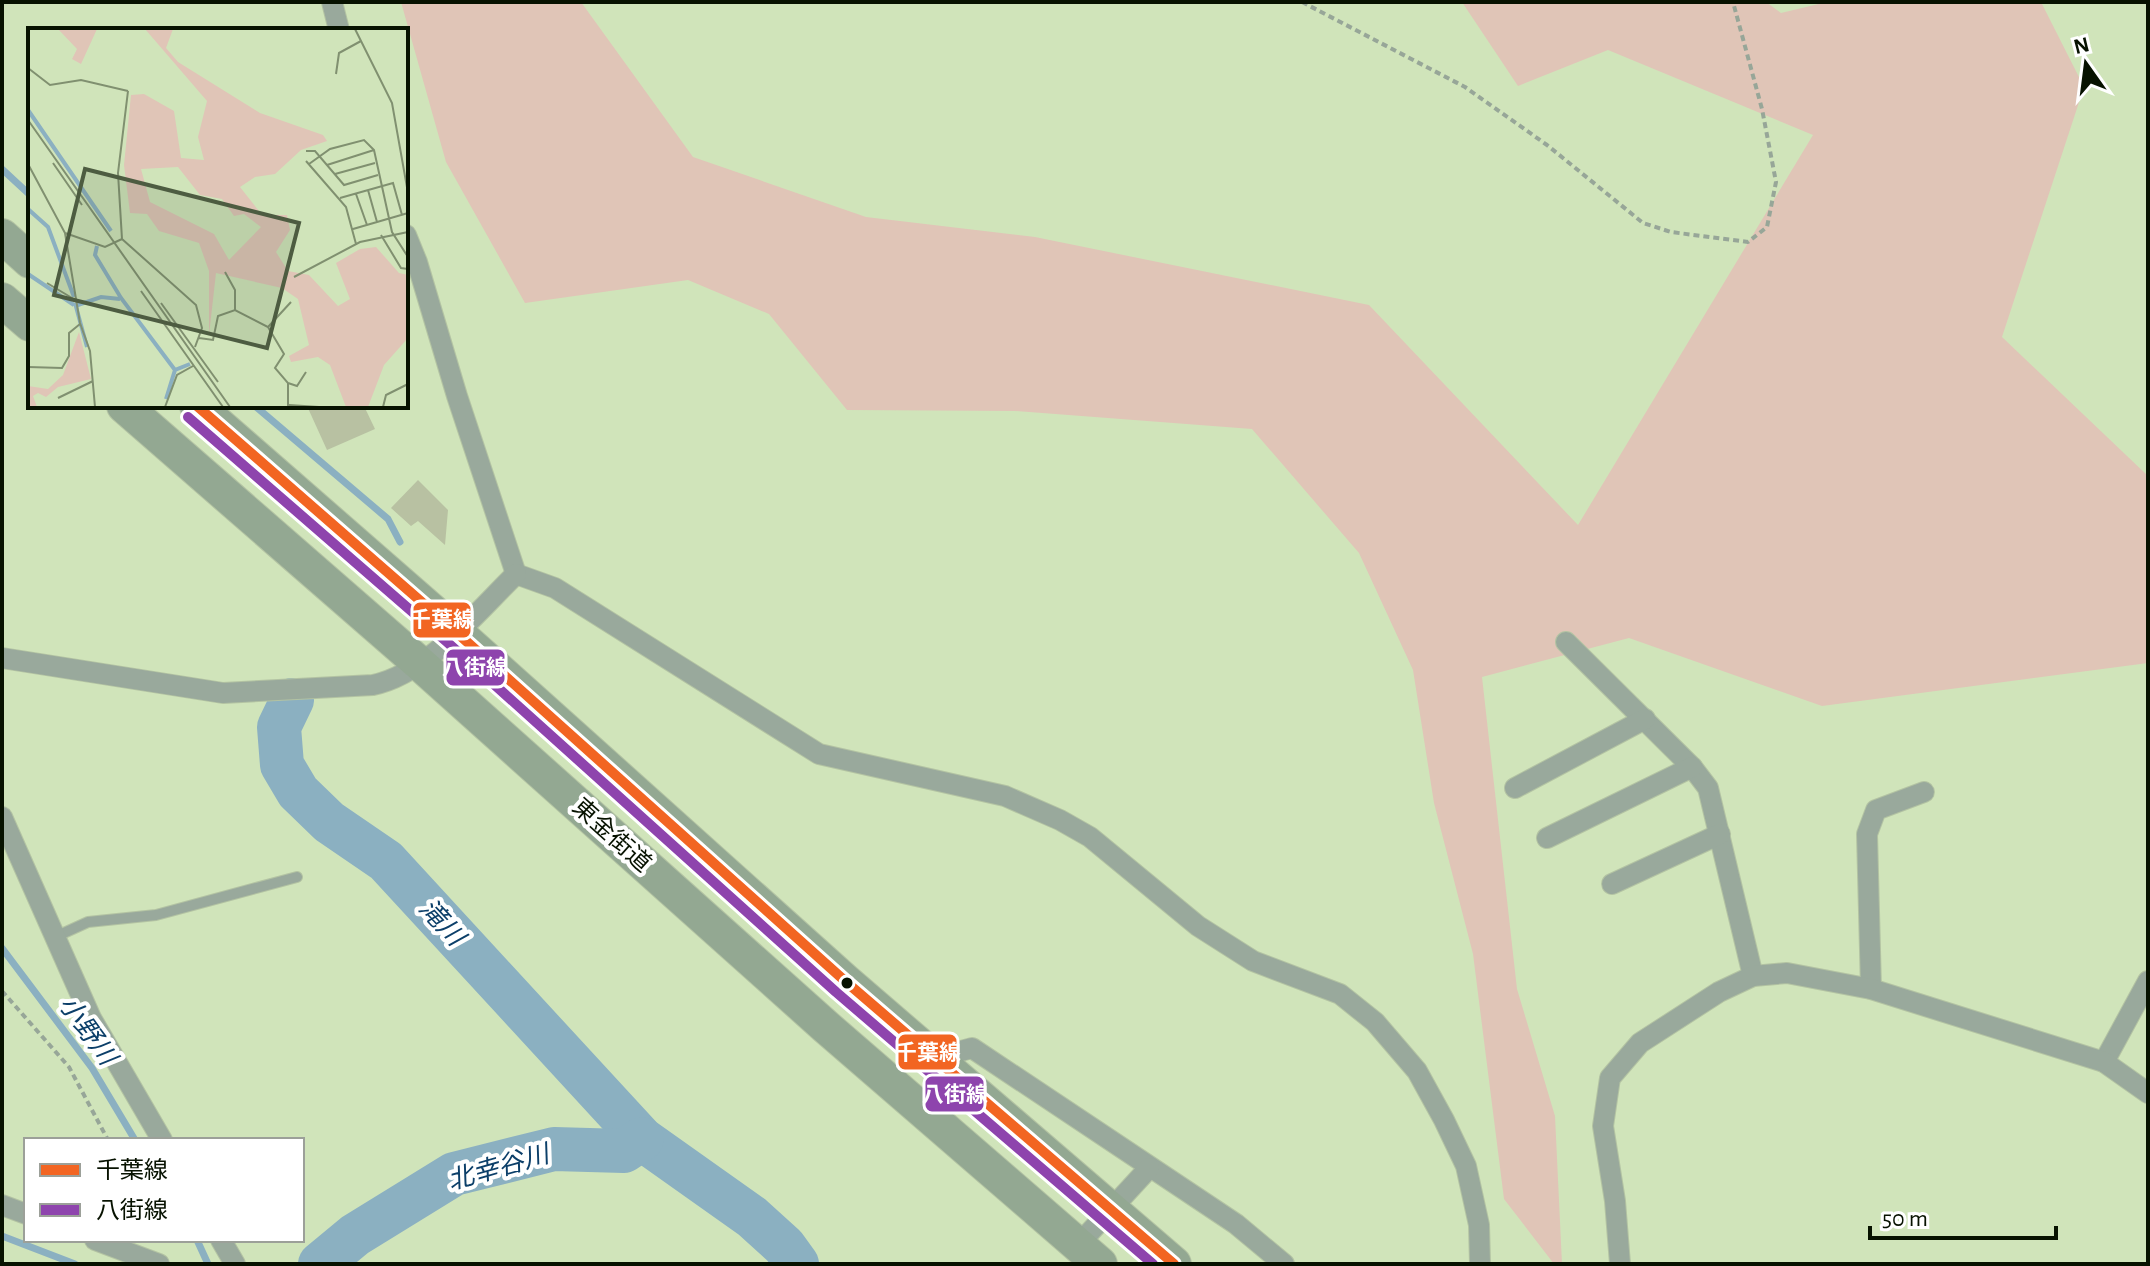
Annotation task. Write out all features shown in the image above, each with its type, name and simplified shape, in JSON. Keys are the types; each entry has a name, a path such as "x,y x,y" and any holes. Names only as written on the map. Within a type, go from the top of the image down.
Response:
{"highway":[{"path":"2,236 28,259"},
{"path":"2,300 28,322"},
{"name":"東金街道","path":"126,408 419,663 825,1026 1089,1255"},
{"name":"東金街道","path":"199,408 935,1058 1174,1264"}],"street":[{"path":"332,2 338,28"},
{"path":"408,240 516,574"},
{"path":"2,658 223,693 373,685 391,681 419,663 516,574"},
{"path":"516,574 555,588 819,754 1005,796 1060,820 1090,837 1198,926 1253,961 1340,994 1375,1022 1417,1071 1444,1120 1466,1166 1479,1225 1480,1264"},
{"path":"1566,642 1692,767 1708,788 1753,976"},
{"path":"1515,788 1645,719"},
{"path":"1547,838 1692,767"},
{"path":"1871,989 1867,834 1876,810 1924,792"},
{"path":"2,817 91,1018 161,1138"},
{"path":"1612,884 1720,834"},
{"path":"1620,1264 1615,1201 1603,1126 1610,1078 1640,1043 1719,992 1753,976 1787,973 1871,989 2104,1062 2148,1093"},
{"path":"2104,1062 2148,981"},
{"path":"935,1058 972,1048 1236,1224 1284,1264"},
{"path":"1089,1255 1110,1210 1149,1168"},
{"path":"2,1205 24,1213"},
{"path":"100,1242 159,1264"},
{"path":"222,1242 235,1264"}],"lane":[{"path":"55,937 88,922 156,915 297,877"}],"path":[{"path":"1302,2 1465,87 1547,145 1643,223 1671,232 1748,242 1767,227 1776,182 1762,109 1733,2"},
{"path":"2,991 69,1067 107,1138"}],"shaded area":[{"path":"401,2 581,2 693,157 866,217 1035,237 1369,305 1578,525 1813,135 1608,50 1518,86 1462,2 1766,2 1781,13 1827,2 2041,2 2084,87 2002,337 2148,476 2148,663 1822,706 1629,638 1482,677 1517,989 1555,1116 1562,1264 1554,1264 1504,1199 1473,954 1434,803 1413,670 1359,553 1252,429 1015,411 847,410 769,314 688,280 525,303 446,162"}],"building":[{"path":"308,408 365,408 375,429 327,450"},
{"path":"418,480 448,510 445,545 418,521 411,526 391,508"}],"waterway":[{"name":"滝川","path":"2,169 28,193"},
{"name":"滝川","path":"257,408 388,519 400,542"},
{"name":"滝川","path":"292,700 279,727 282,765 298,792 329,822 386,861 642,1139 752,1217 784,1246 797,1264"},
{"name":"小野川","path":"2,948 92,1068 134,1138"},
{"name":"北幸谷川","path":"320,1264 355,1235 454,1174 554,1149 624,1151 642,1139"},
{"path":"2,1236 75,1264"},
{"name":"小野川","path":"198,1242 208,1264"}],"transit line":[{"name":"千葉線","path":"199,408 456,632 845,981 1174,1264"},
{"name":"八街線","path":"188,417 447,642 836,992 1153,1264"}]}
